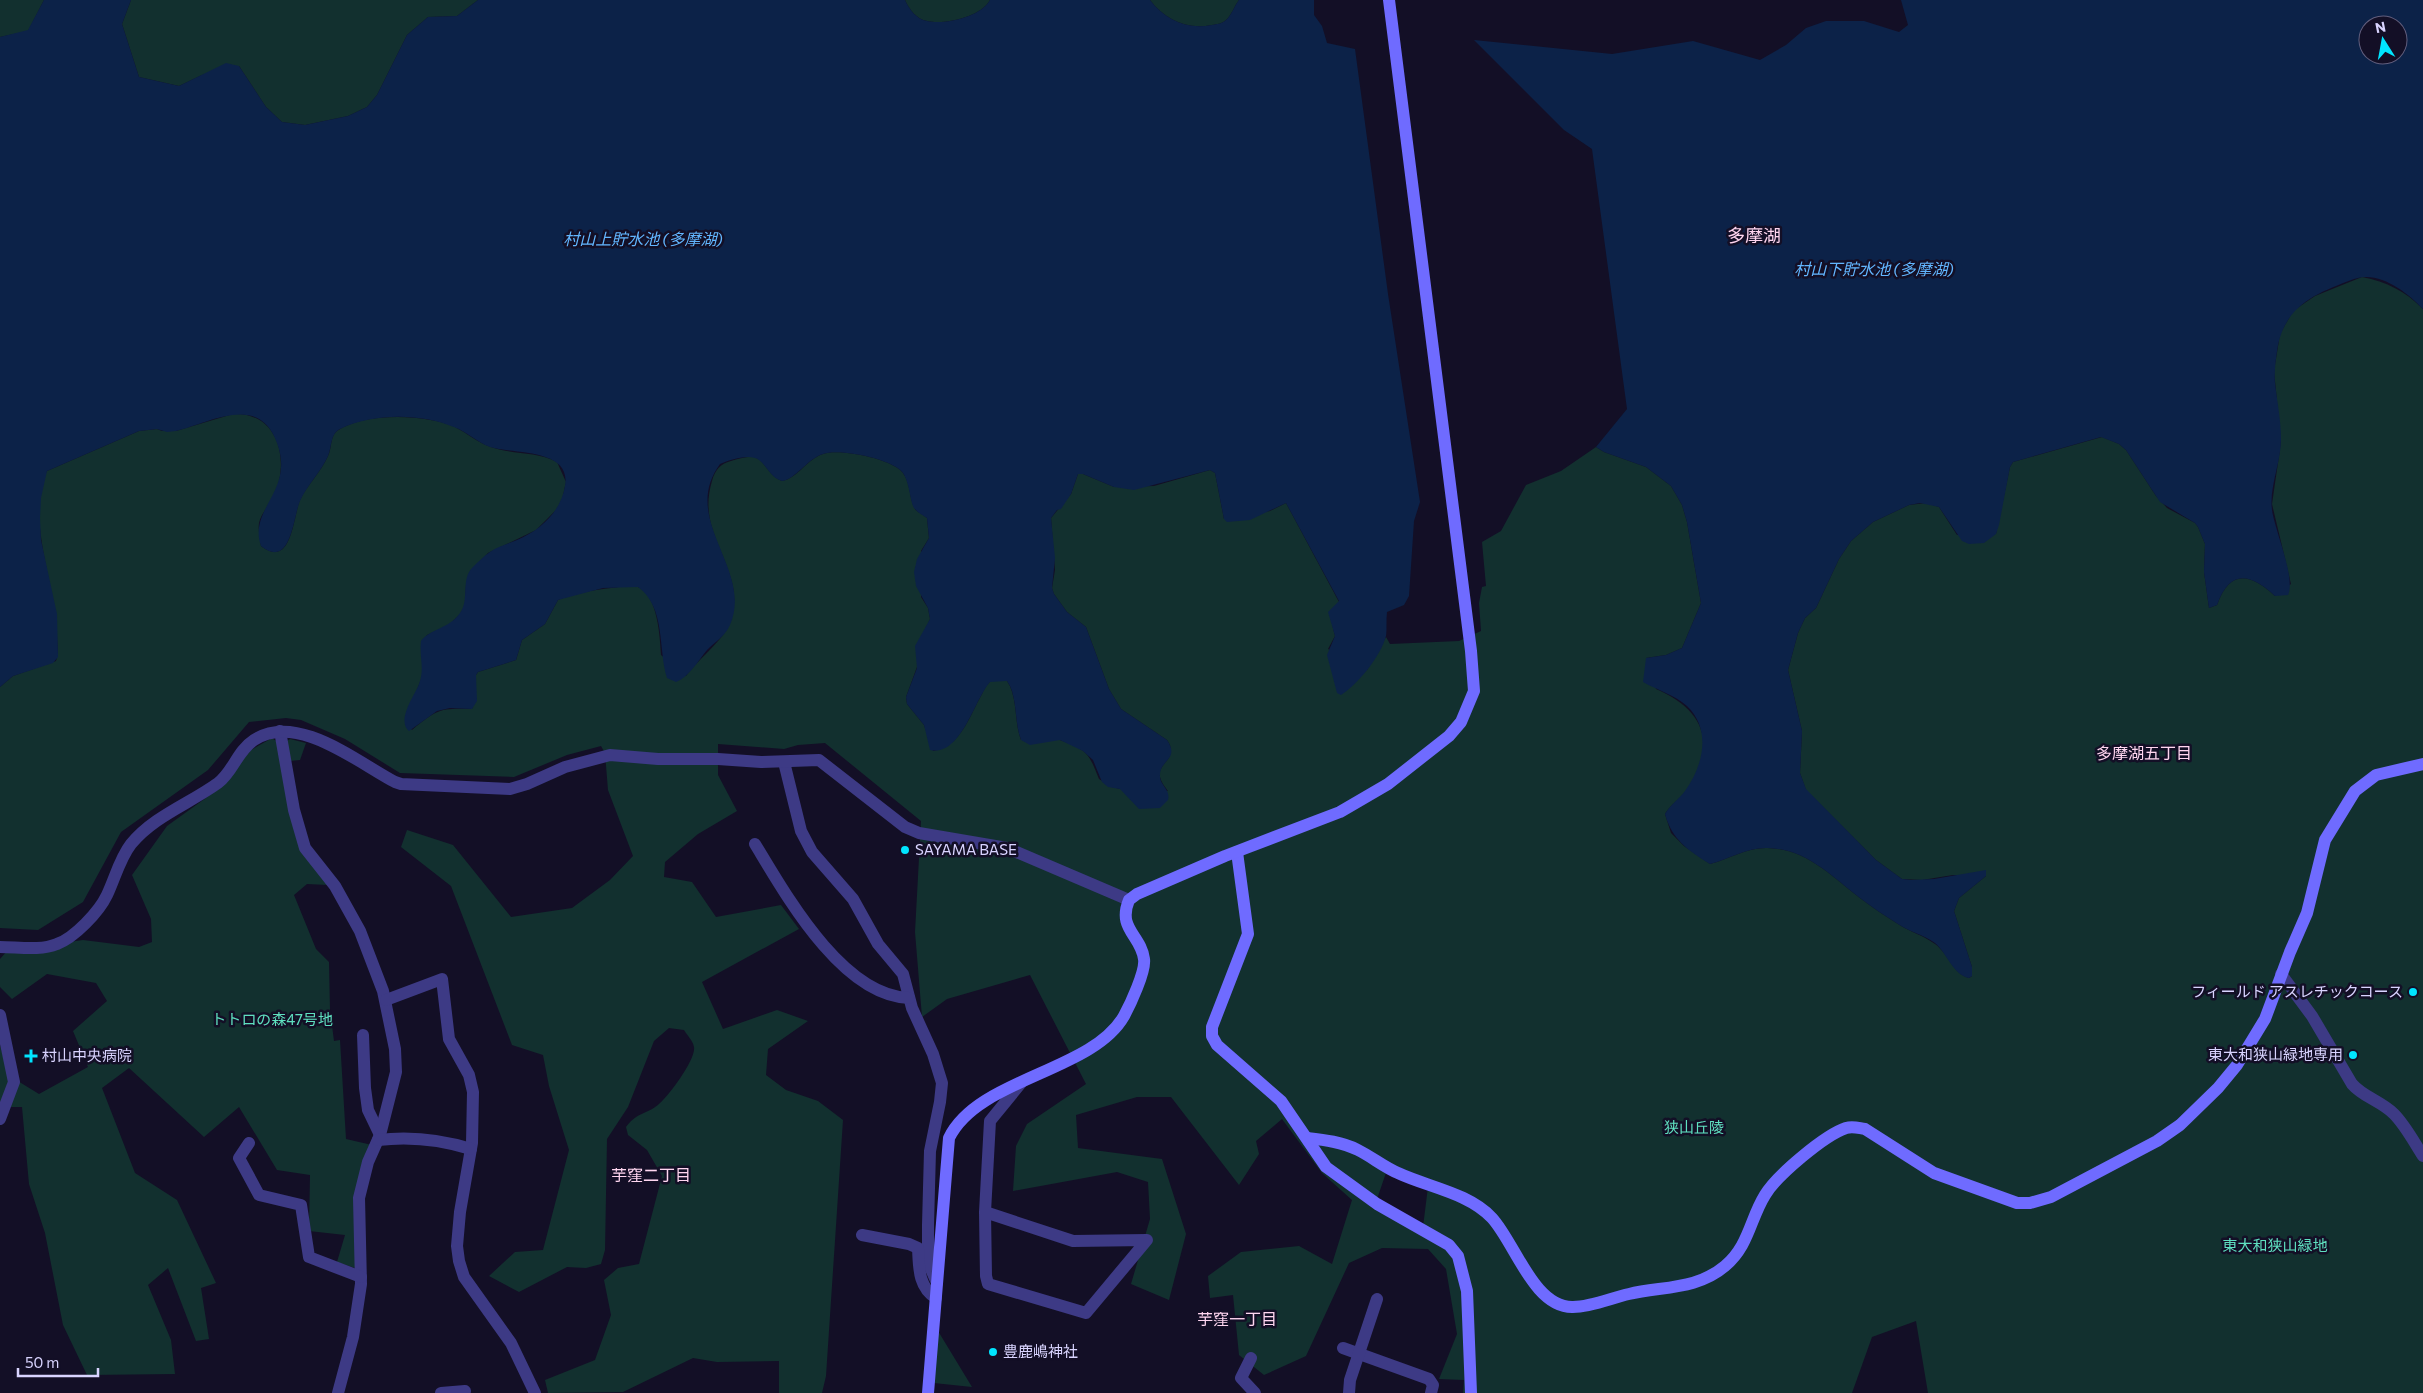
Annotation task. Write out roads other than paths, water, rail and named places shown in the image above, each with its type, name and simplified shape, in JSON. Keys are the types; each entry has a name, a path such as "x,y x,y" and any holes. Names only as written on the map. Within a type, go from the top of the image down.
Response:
{"street":[{"path":"928,1393 949,1138 958,1122 966,1115 1002,1092 1101,1041 1124,1016 1143,971 1145,961 1143,952 1125,921 1129,900 1137,894 1237,852 1340,812 1388,784 1456,729 1467,712 1474,691 1471,651 1389,0"},
{"path":"0,947 45,947 58,944 71,934 95,914 104,901 130,845 143,832 158,820 218,783 238,755 253,740 280,731 295,732 336,748 401,784 510,789 527,784 564,767 610,755 666,760 784,762 814,759 824,762 897,823 905,827 919,833 1007,848 1129,900"},
{"path":"280,731 294,810 305,848 335,886 355,920 386,1000 395,1049 396,1072 379,1138 368,1162 359,1198 361,1277 353,1337 338,1393"},
{"path":"784,762 797,820 812,852 853,899 878,944 904,974 909,998 933,1054 942,1082 930,1151 928,1216 928,1262 937,1283"},
{"path":"1307,1138 1333,1142 1357,1150 1396,1172 1465,1199 1480,1208 1492,1218 1530,1276 1543,1292 1562,1306 1574,1307 1631,1294 1681,1287 1708,1277 1724,1267 1743,1245 1760,1205 1773,1183 1790,1167 1831,1136 1846,1128 1865,1129 1934,1173 2000,1199 2017,1203 2030,1203 2050,1197 2157,1141 2200,1108 2237,1065 2265,1019 2281,974 2308,913 2325,840 2355,791 2376,775 2423,764"},
{"path":"755,844 815,938 858,977 891,996 909,998"},
{"path":"1237,852 1248,934 1212,1027 1212,1036 1224,1054 1281,1101 1326,1167 1377,1204 1449,1245 1458,1256 1468,1292 1471,1393"},
{"path":"2281,974 2312,1016 2352,1084 2359,1092 2379,1102 2394,1114 2423,1156"},
{"path":"386,1000 442,979 449,1039 469,1075 473,1092 474,1115 471,1149 460,1212 457,1246 459,1261 464,1277 512,1343 536,1393"},
{"path":"0,1015 14,1082 0,1119"},
{"path":"363,1035 365,1088 368,1110 379,1138"},
{"path":"985,1212 1073,1241 1147,1240 1086,1312 988,1284 986,1276 985,1212 990,1121 1021,1083"},
{"path":"379,1138 421,1138 448,1142 471,1149"},
{"path":"249,1143 239,1158 259,1195 301,1205 309,1257 361,1277"},
{"path":"862,1235 909,1244 918,1248 922,1284 927,1292 936,1298"},
{"path":"1349,1393 1350,1380 1377,1299"},
{"path":"1343,1348 1429,1379 1433,1385 1431,1393"},
{"path":"1251,1358 1241,1378 1255,1393"},
{"path":"441,1393 465,1391"}],"water":[{"name":"村山上貯水池 (多摩湖)","path":"44,0 131,0 122,24 139,77 179,86 226,63 239,66 266,107 282,122 305,125 348,116 367,107 377,95 407,35 428,17 457,16 478,0 905,0 916,16 927,21 943,22 971,15 979,11 990,0 1150,0 1162,13 1177,22 1185,25 1203,26 1218,24 1224,21 1230,16 1239,0 1314,0 1314,15 1322,26 1327,43 1355,49 1388,294 1420,502 1414,521 1409,596 1404,605 1387,612 1386,636 1379,652 1361,677 1341,695 1337,693 1327,655 1335,636 1328,612 1339,601 1286,503 1250,520 1227,522 1224,519 1215,473 1210,470 1134,490 1114,487 1083,474 1078,474 1071,494 1061,509 1057,510 1051,518 1055,558 1052,588 1067,612 1086,627 1109,689 1121,709 1167,740 1170,746 1170,755 1160,775 1161,782 1168,793 1168,800 1160,808 1139,809 1120,789 1108,787 1102,782 1093,760 1083,751 1060,740 1030,745 1021,740 1013,694 1007,681 990,682 958,736 950,745 941,750 930,750 924,725 907,704 906,697 917,668 915,646 930,619 928,608 916,586 914,572 917,559 929,538 927,518 913,506 903,473 889,463 878,459 841,452 823,454 812,460 792,477 782,481 775,477 759,460 750,457 740,458 720,464 710,485 708,505 711,525 733,584 735,604 730,625 723,636 707,650 681,680 676,682 667,678 657,617 647,596 638,587 603,588 558,600 545,624 522,640 516,660 478,672 476,675 477,701 472,709 450,708 437,711 409,731 406,726 405,714 421,678 421,641 430,633 451,622 460,613 463,608 467,577 479,561 493,550 526,536 548,519 563,495 565,474 559,465 550,459 525,452 490,447 459,429 441,422 412,417 367,420 340,429 334,434 325,462 300,501 285,547 279,551 271,552 261,546 259,532 261,519 278,483 281,469 280,453 273,434 264,423 254,417 241,415 215,419 176,431 167,432 157,429 139,431 47,471 41,498 41,540 57,614 58,657 53,663 13,676 0,687 0,37 28,30"},
{"name":"村山下貯水池 (多摩湖)","path":"1901,0 2423,0 2423,309 2392,284 2383,280 2363,277 2316,295 2296,310 2288,319 2282,331 2278,345 2275,373 2281,439 2272,493 2272,510 2287,566 2290,587 2288,595 2275,596 2257,583 2242,578 2234,580 2228,585 2217,605 2209,608 2204,572 2205,544 2198,527 2195,523 2160,502 2126,450 2119,444 2101,437 2013,462 2010,467 1996,534 1984,543 1969,544 1962,541 1939,507 1920,503 1909,505 1873,522 1851,541 1839,559 1816,608 1805,618 1798,633 1788,670 1802,731 1800,773 1806,789 1876,860 1902,879 1934,879 1986,870 1986,876 1959,898 1954,911 1972,967 1972,976 1969,978 1963,976 1954,968 1935,943 1888,918 1829,873 1795,853 1761,848 1746,851 1710,864 1682,844 1672,831 1665,814 1685,791 1696,771 1702,748 1700,726 1695,716 1682,702 1643,682 1646,658 1666,655 1682,648 1701,603 1687,522 1682,505 1671,486 1646,467 1604,452 1596,447 1627,409 1592,149 1564,130 1474,40 1612,54 1693,41 1760,60 1786,45 1806,28 1826,21 1864,21 1899,32 1908,25"}],"place":[{"name":"SAYAMA BASE","path":"905,850"},
{"name":"フィールド アスレチックコース","path":"2413,992"},
{"name":"東大和狭山緑地専用","path":"2353,1055"},
{"name":"村山中央病院","path":"31,1056"},
{"name":"豊鹿嶋神社","path":"993,1352"}],"district":[{"name":"多摩湖","path":"1754,236"},
{"name":"多摩湖五丁目","path":"2144,753"},
{"name":"芋窪二丁目","path":"651,1175"},
{"name":"芋窪一丁目","path":"1237,1319"}],"park label":[{"name":"トトロの森47号地","path":"272,1020"},
{"name":"狭山丘陵","path":"1694,1128"},
{"name":"東大和狭山緑地","path":"2275,1246"}]}
